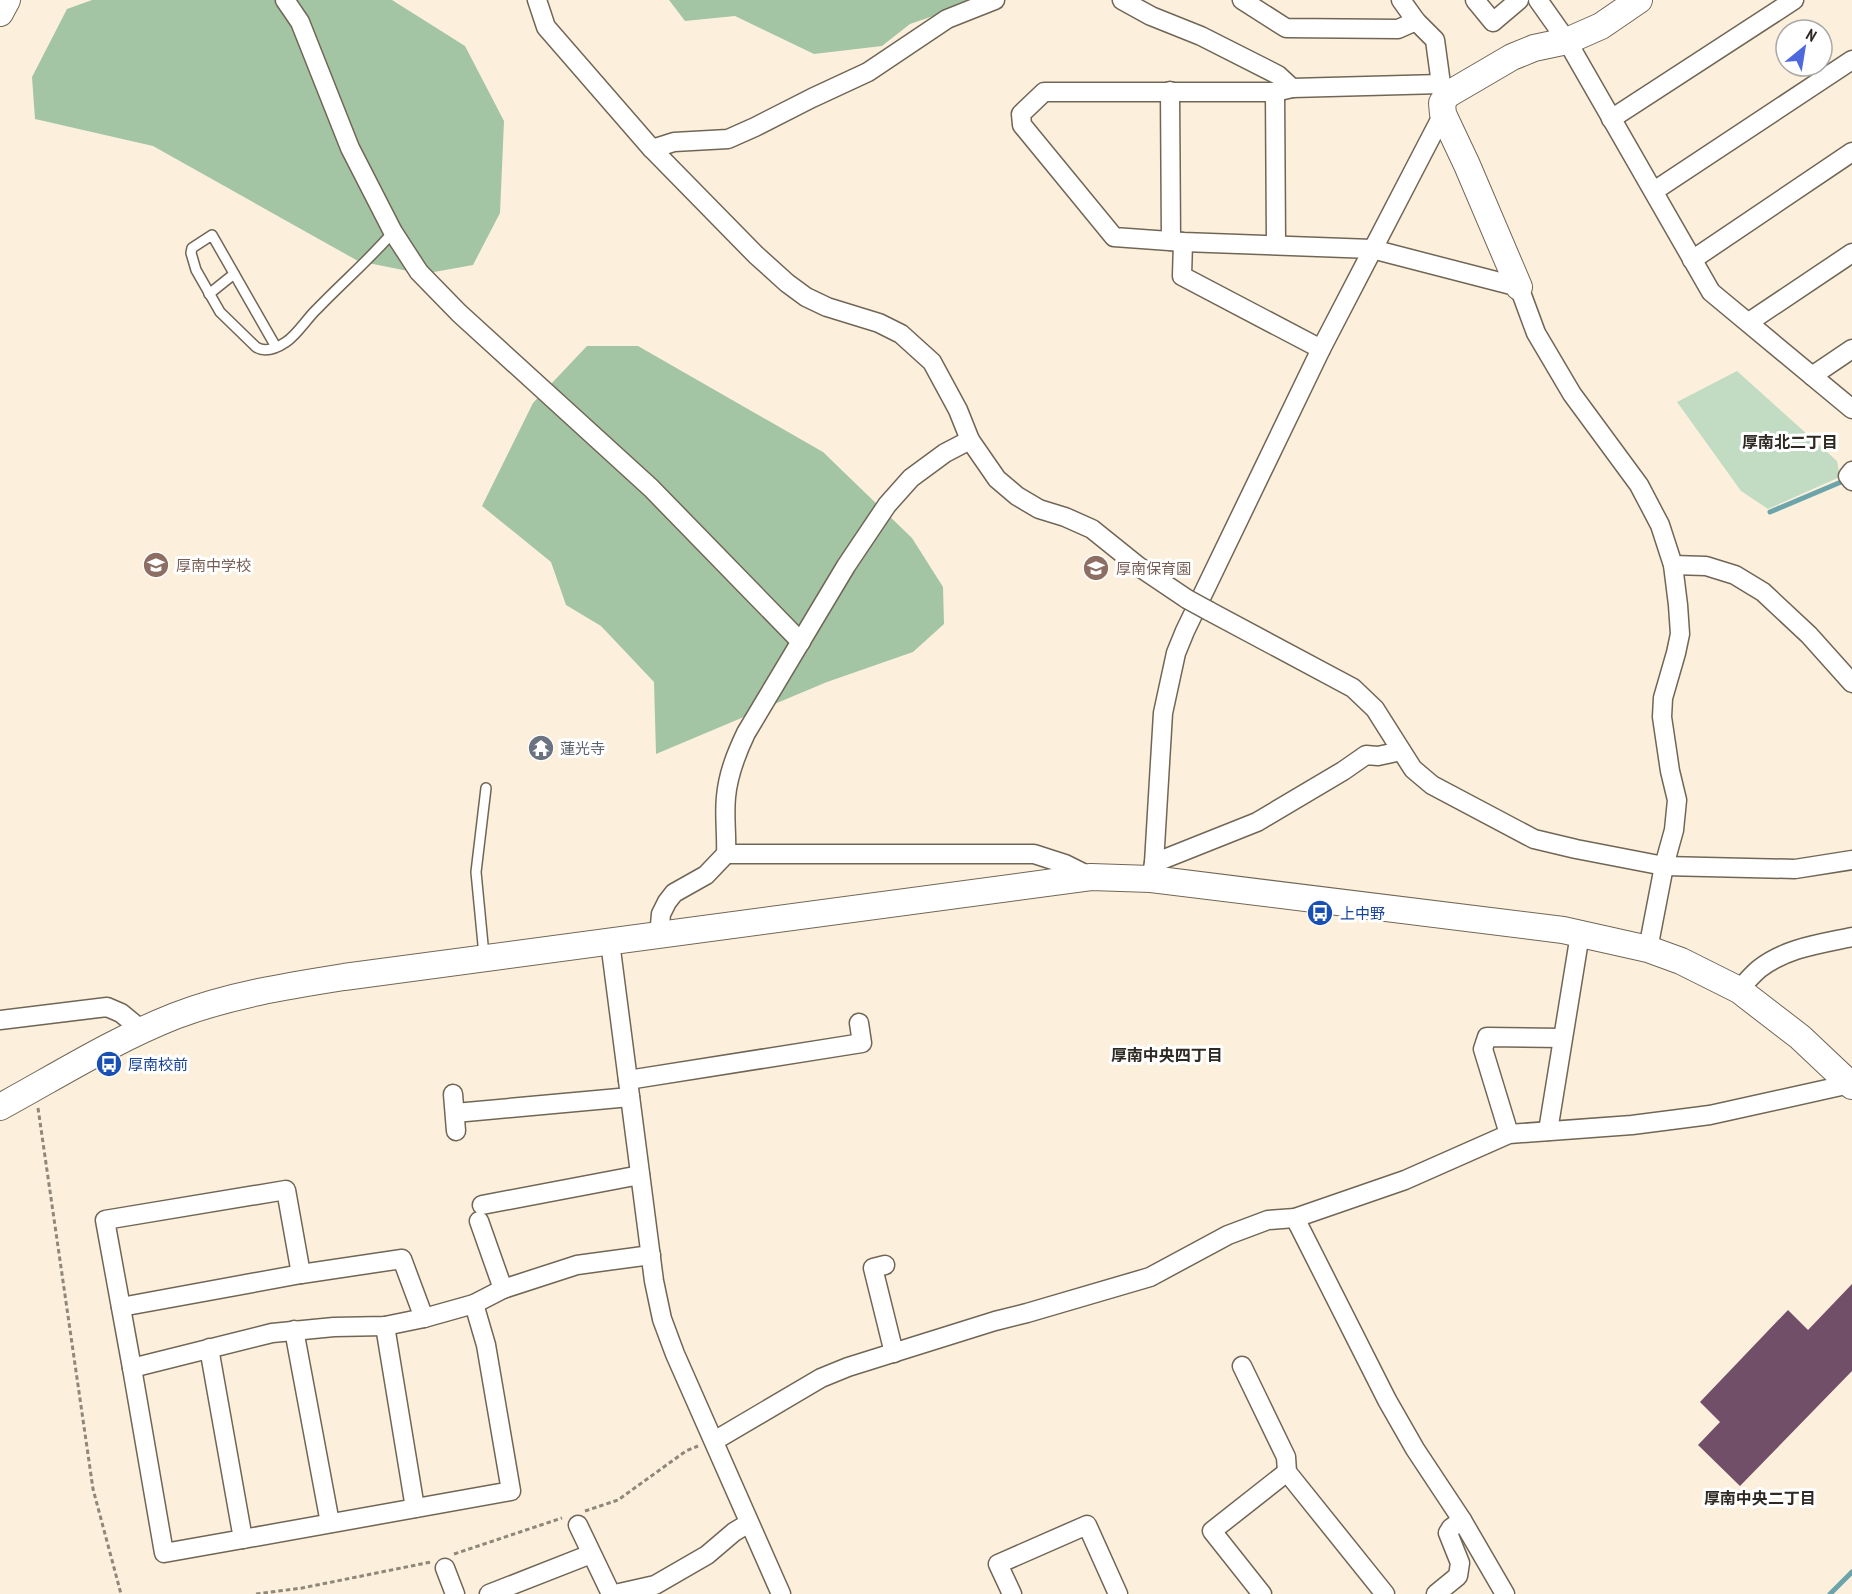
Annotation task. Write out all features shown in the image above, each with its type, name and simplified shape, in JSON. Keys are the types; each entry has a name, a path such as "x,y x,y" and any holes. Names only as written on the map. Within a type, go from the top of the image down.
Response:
{"street":[{"path":"0,13 7,0"},
{"path":"285,0 300,22 350,148 393,232 419,272 459,313 651,488 801,642"},
{"path":"537,0 546,27 652,149 756,255 806,297 827,307 886,326 901,334 932,362 958,410 970,440 997,479 1017,496 1039,509 1092,529 1145,571 1187,599 1353,688 1375,709 1413,769 1432,785 1534,839 1664,866 1795,868 1852,860"},
{"path":"652,149 674,142 728,139 868,72 948,19 995,0"},
{"path":"1122,0 1151,16 1201,36 1278,75 1284,90 1276,244"},
{"path":"1242,0 1286,28 1398,29 1416,21"},
{"path":"1401,0 1416,21 1435,40 1444,98 1467,165 1536,333 1572,394 1639,485 1660,525 1673,565 1680,634 1663,698 1662,717 1677,800 1674,830 1664,866 1648,949"},
{"path":"1475,0 1493,22 1519,0"},
{"path":"1538,0 1567,41 1711,292 1852,409"},
{"path":"1152,872 1163,713 1176,653 1444,98 1512,57 1534,48 1567,41 1601,26 1639,0"},
{"path":"1611,119 1794,0"},
{"path":"1654,192 1852,60"},
{"path":"1444,98 1284,90 1044,92 1021,114 1022,125 1114,237 1372,249 1519,288"},
{"path":"1170,91 1177,241 1182,276 1321,349"},
{"path":"1692,260 1852,152"},
{"path":"1749,322 1852,253"},
{"path":"1812,376 1852,349"},
{"path":"659,936 661,914 674,893 706,875 726,854 726,796 735,757 746,733 846,566 887,505 910,478 945,453 970,440"},
{"path":"1852,471 1848,476 1852,481"},
{"path":"1673,565 1706,566 1735,576 1763,592 1851,677"},
{"path":"1152,872 1257,822 1366,755 1378,756 1401,751"},
{"path":"726,854 1034,854 1065,864 1090,877"},
{"path":"0,1107 143,1031 175,1017 240,995 324,980 485,958 1090,877 1152,872 1563,930 1648,949 1681,961 1739,990 1800,1037 1851,1085"},
{"path":"1548,1131 1580,934"},
{"path":"1739,990 1758,970 1798,948 1852,937"},
{"path":"610,942 654,1281 662,1319 675,1354 781,1594"},
{"path":"0,1020 107,1007 121,1012 143,1031"},
{"path":"453,1094 455,1122 861,1043 859,1023"},
{"path":"1509,1134 1483,1049 1487,1036 1562,1038"},
{"path":"714,1441 821,1378 848,1366 994,1321 1150,1277 1228,1235 1268,1220 1295,1218 1405,1180 1509,1134 1632,1125 1710,1115 1851,1085"},
{"path":"502,1289 480,1213 640,1175"},
{"path":"301,1274 286,1190 105,1220 164,1553 511,1491 486,1345 474,1304"},
{"path":"1295,1218 1414,1449 1462,1520 1505,1594"},
{"path":"132,1368 209,1348 294,1330 386,1326 424,1318 474,1304 502,1289 577,1265 651,1255"},
{"path":"121,1307 301,1274 402,1259 424,1318"},
{"path":"885,1265 873,1268 894,1353"},
{"path":"386,1326 415,1508"},
{"path":"294,1330 330,1523"},
{"path":"209,1348 243,1539"},
{"path":"1242,1366 1286,1457 1287,1472 1385,1594"},
{"path":"1262,1594 1212,1531 1287,1472"},
{"path":"572,1519 611,1594"},
{"path":"1437,1594 1458,1576 1460,1563 1448,1533 1462,1520"},
{"path":"615,1594 655,1585 707,1555 734,1532 749,1523"},
{"path":"1012,1594 998,1564 1087,1525 1118,1594"},
{"path":"489,1594 591,1554"},
{"path":"442,1562 455,1594"}],"lane":[{"path":"276,347 212,235 192,248 191,253 196,270 220,312 260,350 276,347 288,341 310,315 373,255 393,232"},
{"path":"209,294 234,274"},
{"path":"485,958 476,872 486,788"}],"path":[{"path":"35,1089 93,1489 121,1594"},
{"path":"255,1594 302,1588 442,1562 572,1519 618,1500 686,1450 714,1441"}],"green space":[{"path":"92,0 392,0 465,46 504,121 500,213 473,265 423,274 358,261 153,146 35,119 32,77 67,9"},
{"path":"669,0 980,0 910,24 882,46 814,54 735,16 685,21"},
{"path":"587,346 638,346 823,452 912,538 943,587 944,624 913,652 827,682 656,754 654,682 601,626 566,605 551,562 482,506 533,403"},
{"path":"1737,371 1837,461 1840,477 1768,509 1741,491 1677,402"}],"building":[{"path":"1852,1284 1852,1371 1740,1486 1698,1445 1720,1422 1700,1402 1788,1310 1808,1330"}],"waterway":[{"path":"1770,512 1841,482"},
{"path":"1830,1594 1852,1572"}],"place":[{"name":"厚南中学校","path":"156,565"},
{"name":"厚南保育園","path":"1096,568"},
{"name":"蓮光寺","path":"541,748"},
{"name":"上中野","path":"1320,913"},
{"name":"厚南校前","path":"109,1064"}],"district":[{"name":"厚南北二丁目","path":"1790,442"},
{"name":"厚南中央四丁目","path":"1167,1055"},
{"name":"厚南中央二丁目","path":"1760,1498"}]}
